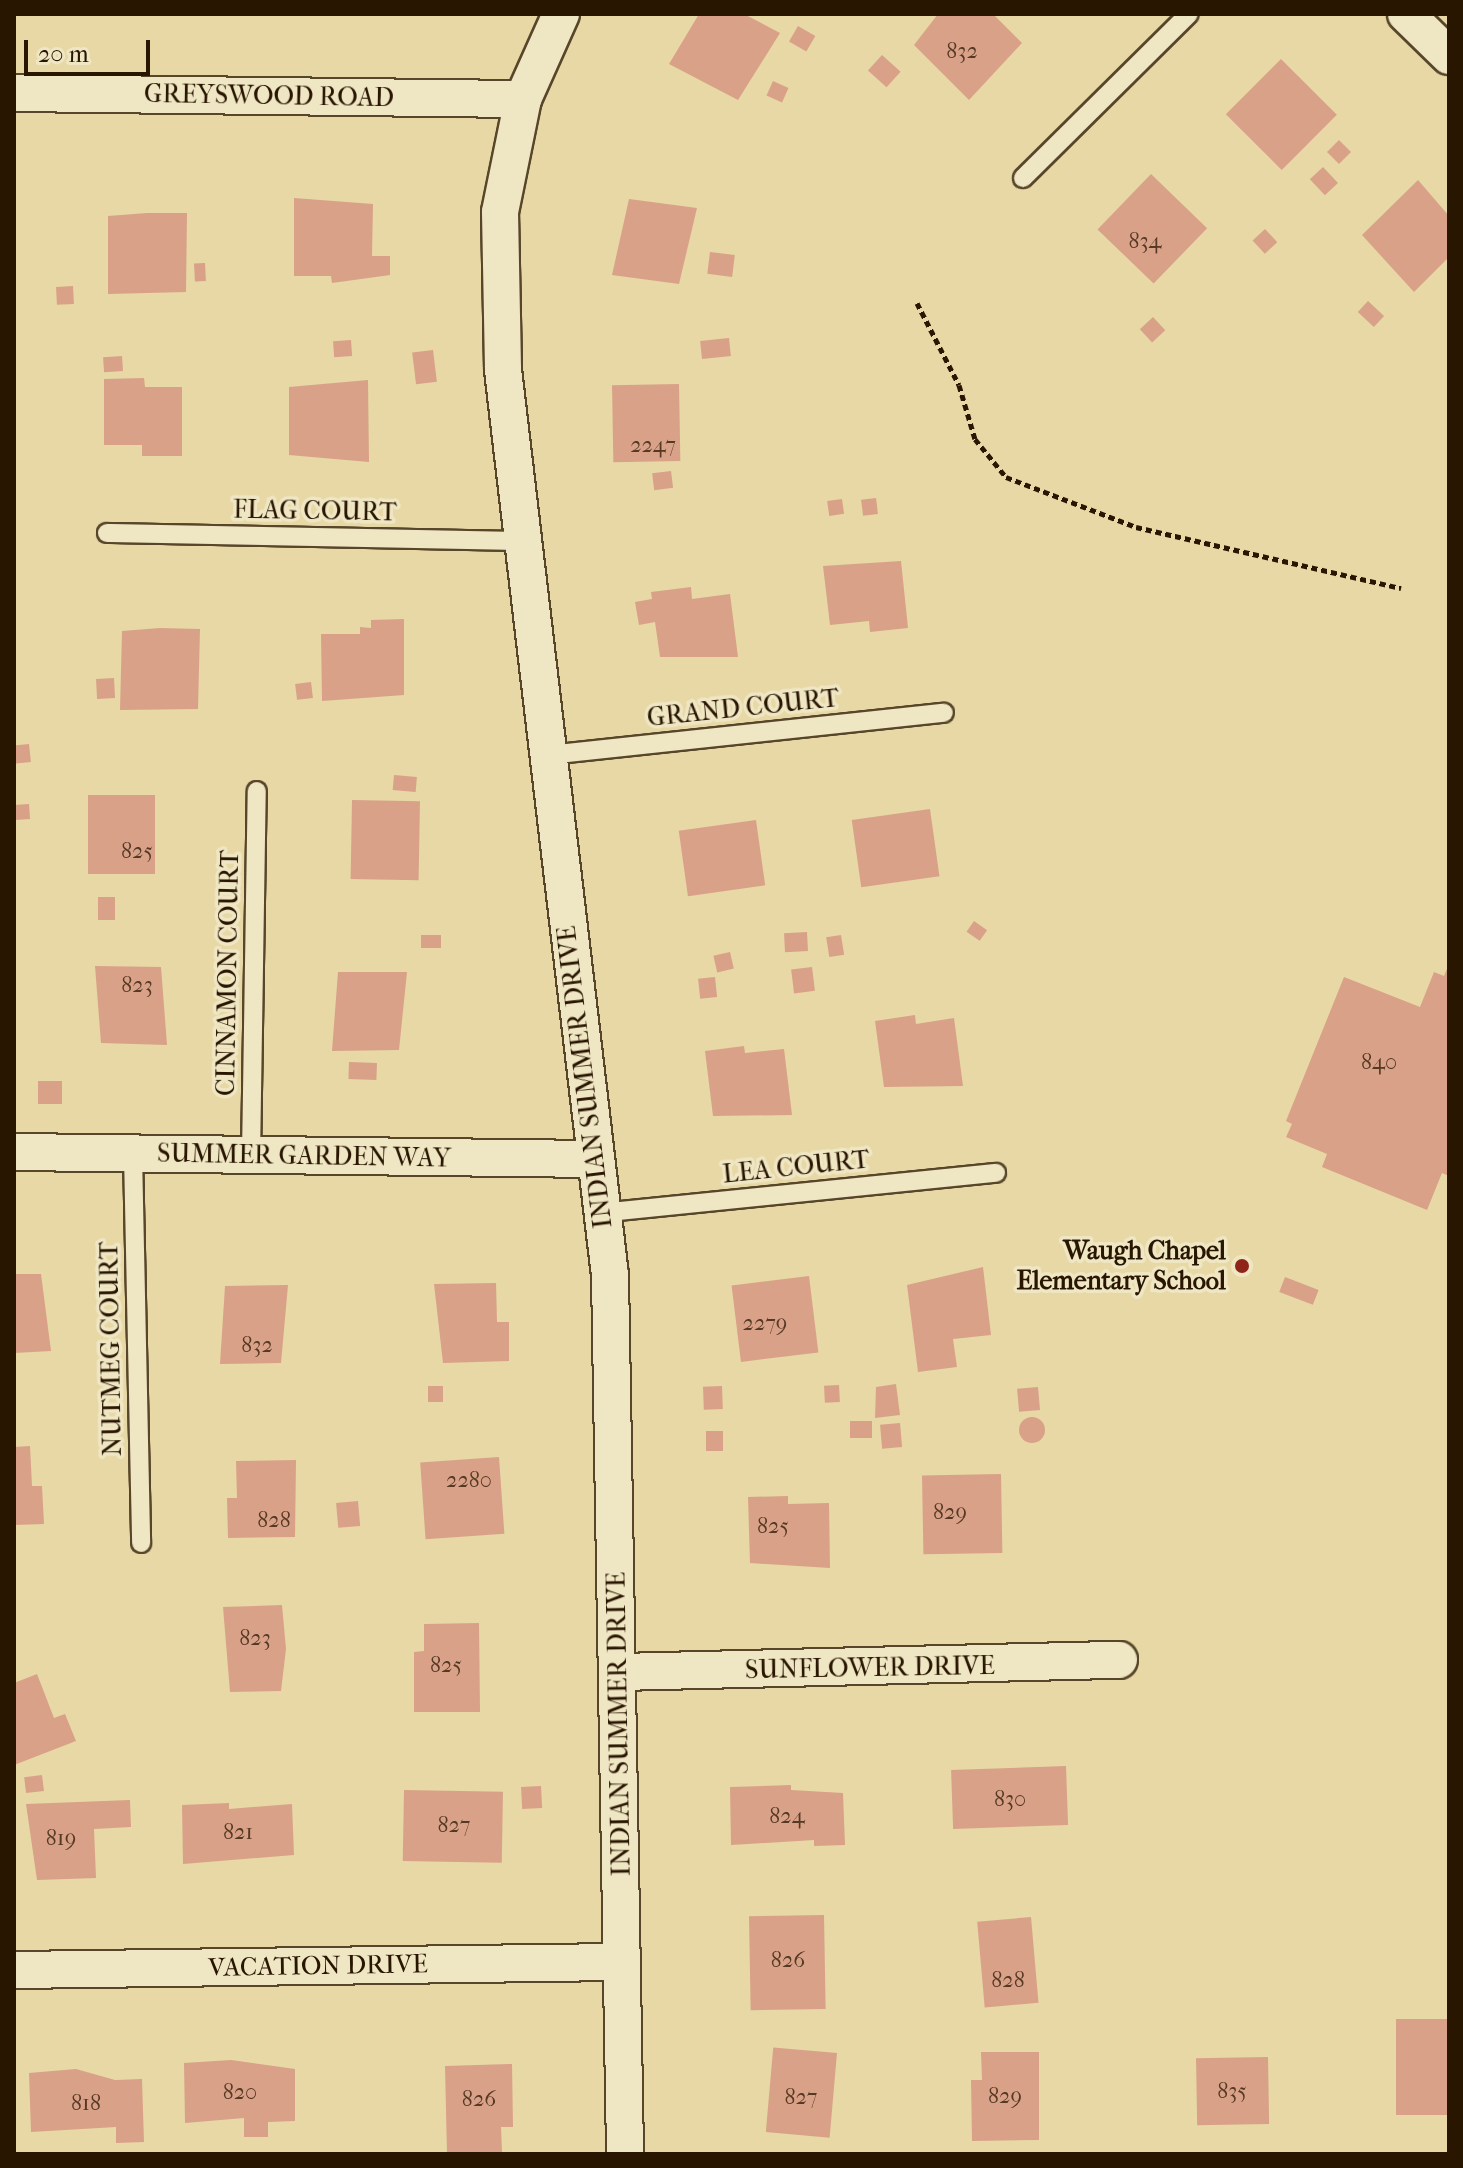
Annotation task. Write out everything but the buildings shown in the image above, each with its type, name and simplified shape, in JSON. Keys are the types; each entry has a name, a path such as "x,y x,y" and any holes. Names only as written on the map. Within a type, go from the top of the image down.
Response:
{"street":[{"name":"INDIAN SUMMER DRIVE","path":"561,14 523,99 500,212 503,370 600,1213 610,1275 620,1672 625,2154"},
{"path":"1406,14 1449,56"},
{"name":"GREYSWOOD ROAD","path":"14,93 523,99"},
{"name":"SUMMER GARDEN WAY","path":"14,1152 594,1159"},
{"name":"SUNFLOWER DRIVE","path":"620,1672 1119,1660"},
{"name":"VACATION DRIVE","path":"14,1970 621,1962"}],"lane":[{"path":"1023,178 1189,14"},
{"name":"FLAG COURT","path":"107,533 522,541"},
{"name":"GRAND COURT","path":"548,755 944,713"},
{"name":"CINNAMON COURT","path":"251,1156 257,791"},
{"name":"NUTMEG COURT","path":"133,1154 141,1543"},
{"name":"LEA COURT","path":"600,1213 996,1173"}],"path":[{"path":"917,303 959,385 975,439 1006,477 1136,527 1401,588"}],"place":[{"name":"Waugh Chapel Elementary School","path":"1242,1266"}]}
